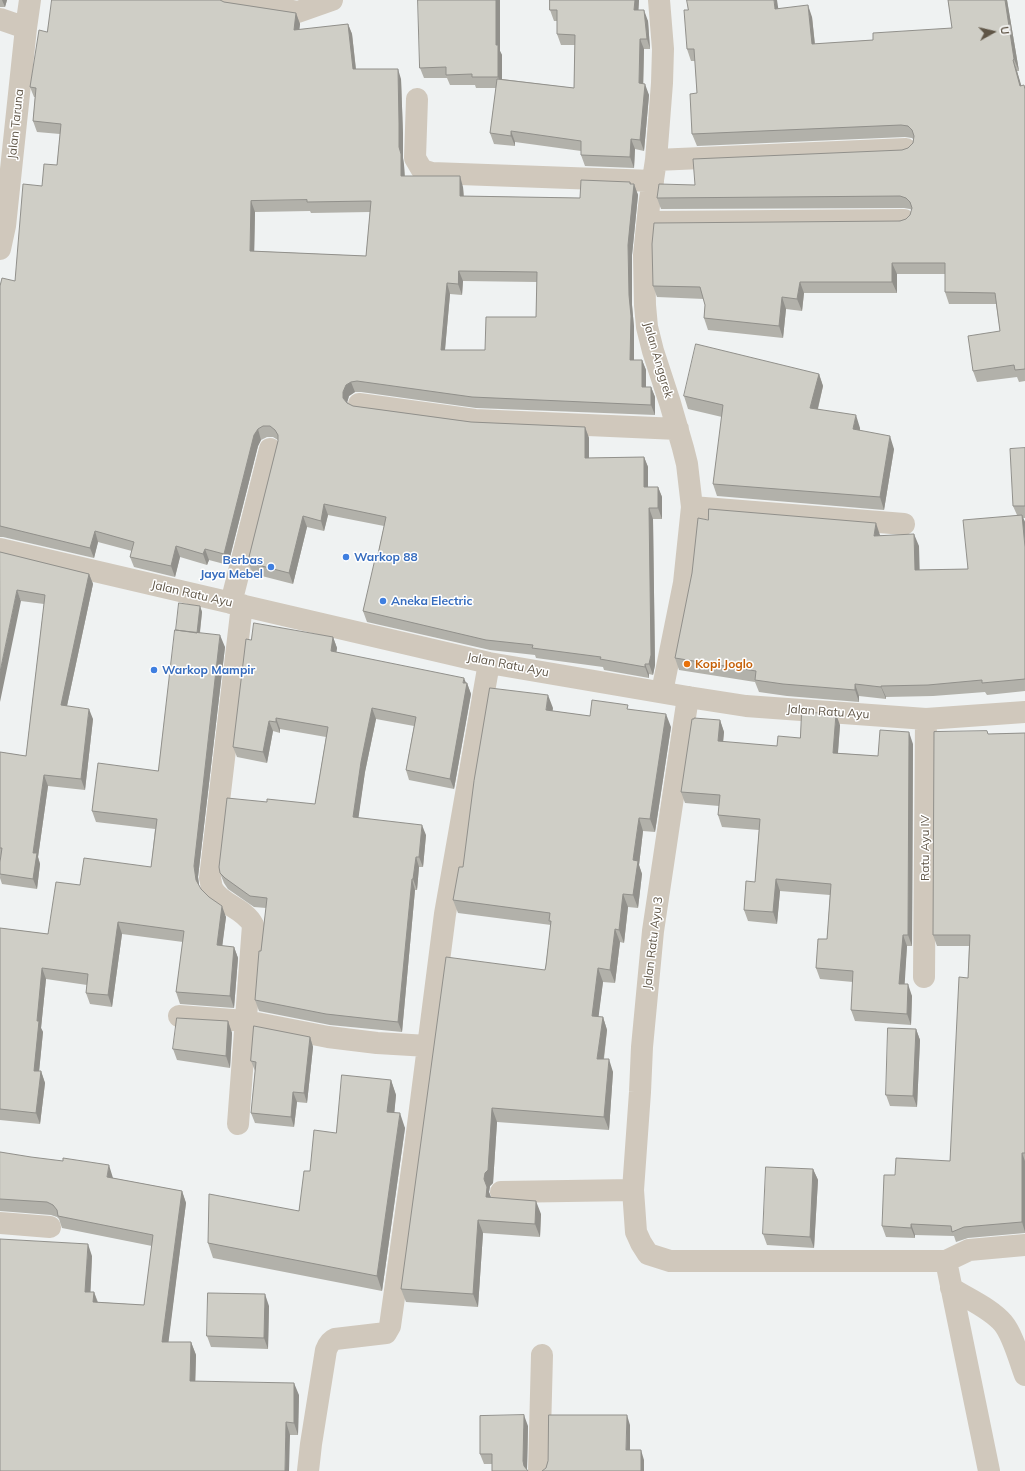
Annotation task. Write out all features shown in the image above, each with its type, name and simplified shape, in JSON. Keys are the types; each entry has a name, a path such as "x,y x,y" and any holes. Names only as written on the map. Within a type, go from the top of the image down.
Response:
{"street":[{"name":"Jalan Taruna","path":"0,249 30,0"},
{"path":"230,0 298,12 332,0"},
{"name":"Jalan Anggrek","path":"659,0 662,49 662,83 654,171 644,255 645,305 647,327 653,351 678,429 687,464 692,507 684,582 662,692"},
{"path":"0,19 26,28"},
{"path":"417,100 415,158 422,170 432,174 654,171 906,149"},
{"path":"648,222 904,220"},
{"path":"359,404 475,420 678,429"},
{"path":"238,1124 253,925 248,917 217,894 212,888 210,878 236,604 270,449"},
{"path":"692,507 904,524"},
{"name":"Jalan Ratu Ayu","path":"0,549 489,663 688,697 746,706 926,719 1025,712"},
{"path":"308,1471 311,1444 328,1345 331,1341 336,1339 386,1333 390,1326 445,914 489,663"},
{"name":"Jalan Ratu Ayu 3","path":"688,697 653,931 642,1047 633,1190 636,1232 640,1243 648,1254 670,1261 946,1261"},
{"name":"Ratu Ayu IV","path":"924,977 926,719"},
{"path":"179,1016 246,1021 328,1037 377,1043 428,1046"},
{"path":"501,1192 633,1190"},
{"path":"0,1223 50,1227"},
{"path":"989,1471 946,1261 969,1250 1025,1245"},
{"path":"951,1288 993,1314 1004,1324 1025,1374"},
{"path":"540,1471 542,1355"}],"building":[{"path":"52,0 220,0 224,2 296,13 294,30 348,24 353,69 398,69 401,176 460,176 460,196 580,198 581,180 630,182 630,184 634,184 628,245 631,316 630,360 642,360 642,387 651,387 651,405 472,397 357,381 346,385 343,392 343,398 347,403 353,406 471,422 585,427 585,458 644,457 644,487 658,487 658,508 649,508 651,655 649,664 645,664 645,667 600,659 601,657 532,648 533,645 486,640 363,611 375,559 377,559 386,517 324,504 321,521 303,516 289,573 250,563 248,561 278,441 278,435 270,426 263,426 258,429 254,435 224,554 205,549 203,554 176,546 171,566 130,557 134,542 95,531 90,548 0,526 0,286 2,278 15,281 23,184 42,186 44,164 57,165 61,124 33,121 36,88 30,87 39,30 47,32","holes":["307,200 307,202 371,201 366,256 250,251 251,201","459,271 537,272 536,317 486,317 485,350 441,350 447,283 458,284"]},
{"path":"418,0 496,0 498,77 472,77 472,74 446,75 446,67 420,68"},
{"path":"550,0 635,0 634,10 644,10 647,39 640,39 639,83 645,84 640,140 631,139 630,157 581,155 581,141 511,131 511,136 490,133 497,79 574,88 575,35 557,34 557,10 550,10"},
{"path":"687,0 774,0 775,9 808,5 812,44 873,40 873,33 952,28 948,0 1005,0 1013,60 1020,86 1024,85 1025,89 1025,369 1015,370 1014,365 973,371 968,336 1000,331 995,293 945,292 945,263 892,263 892,282 800,282 797,299 782,297 779,326 704,318 705,305 700,287 653,286 652,244 654,223 900,221 906,219 910,215 912,208 910,202 906,198 900,196 657,198 659,184 695,185 693,159 902,150 908,148 913,143 914,136 912,130 908,126 901,125 692,134 690,94 697,93 694,49 687,49 684,10 688,10"},
{"path":"696,344 819,374 810,408 856,415 853,429 890,436 880,497 713,484 723,405 684,396"},
{"path":"1025,448 1025,506 1013,506 1010,449"},
{"path":"709,509 876,523 874,536 914,534 915,570 968,569 963,520 1022,515 1025,547 1025,679 982,683 982,680 928,685 881,687 855,684 855,690 755,680 756,671 675,658 692,573 698,518 708,520"},
{"path":"0,552 89,574 61,705 89,709 81,779 44,775 33,853 37,853 33,879 0,874 2,848 0,848 0,752 26,756 45,595 17,590 0,672"},
{"path":"179,603 200,606 197,633 176,630"},
{"path":"254,623 333,637 331,651 464,678 463,683 467,683 450,779 406,770 416,717 372,708 361,762 353,817 422,825 419,857 416,857 412,879 398,1022 326,1014 255,1000 259,951 261,951 267,898 250,896 220,873 219,867 227,798 267,802 267,799 315,804 328,727 276,718 276,722 269,721 263,752 233,747 246,639 251,640"},
{"path":"175,630 220,635 194,866 196,880 201,889 222,906 217,945 234,947 230,996 176,992 184,931 118,922 108,995 86,993 88,974 42,968 34,1071 41,1071 36,1113 0,1109 0,928 48,934 56,882 80,885 84,858 151,867 157,819 92,811 98,763 158,771"},
{"path":"490,688 548,695 546,710 590,716 592,700 628,705 627,709 666,714 650,819 639,818 633,860 638,861 633,895 623,894 619,930 615,929 610,970 598,968 592,1016 603,1017 597,1059 609,1059 604,1117 492,1108 488,1170 485,1173 484,1179 487,1187 486,1197 536,1201 535,1224 478,1220 473,1294 401,1289 446,957 545,970 546,965 551,921 549,921 550,913 453,900 459,867 463,867 474,781"},
{"path":"802,712 836,714 833,753 878,756 880,730 909,732 908,935 903,935 899,984 908,984 907,1014 851,1010 853,971 816,968 818,939 827,939 831,884 776,879 773,912 744,910 746,881 755,882 760,819 718,815 720,795 681,792 692,719 720,720 718,741 777,746 778,736 800,738"},
{"path":"987,731 988,734 1025,733 1025,1153 1022,1153 1022,1222 964,1227 952,1232 951,1226 911,1224 911,1228 882,1226 884,1175 895,1175 896,1158 950,1161 959,977 968,978 970,935 933,935 934,732"},
{"path":"177,1018 228,1021 226,1056 173,1049"},
{"path":"254,1026 310,1037 304,1093 293,1092 291,1117 251,1113 256,1062 251,1061"},
{"path":"888,1028 916,1029 913,1096 886,1095"},
{"path":"342,1075 391,1080 387,1112 400,1113 377,1276 208,1243 209,1194 299,1211 304,1171 310,1171 314,1130 336,1133"},
{"path":"0,1152 63,1161 63,1158 109,1165 107,1177 182,1191 162,1342 191,1342 190,1381 294,1383 294,1423 286,1422 285,1471 0,1471 0,1239 88,1244 85,1292 94,1292 93,1302 144,1305 153,1235 58,1216 57,1210 53,1205 47,1202 0,1199"},
{"path":"766,1167 813,1169 810,1237 763,1234"},
{"path":"208,1293 265,1294 264,1338 207,1336"},
{"path":"524,1415 523,1461 524,1466 528,1471 492,1471 492,1454 480,1454 480,1416"},
{"path":"549,1415 627,1415 626,1450 641,1450 641,1471 542,1471 546,1468 548,1461"}],"place":[{"name":"Warkop 88","path":"346,557"},
{"name":"Berbas Jaya Mebel","path":"271,567"},
{"name":"Aneka Electric","path":"383,601"},
{"name":"Kopi Joglo","path":"687,664"},
{"name":"Warkop Mampir","path":"154,670"}]}
